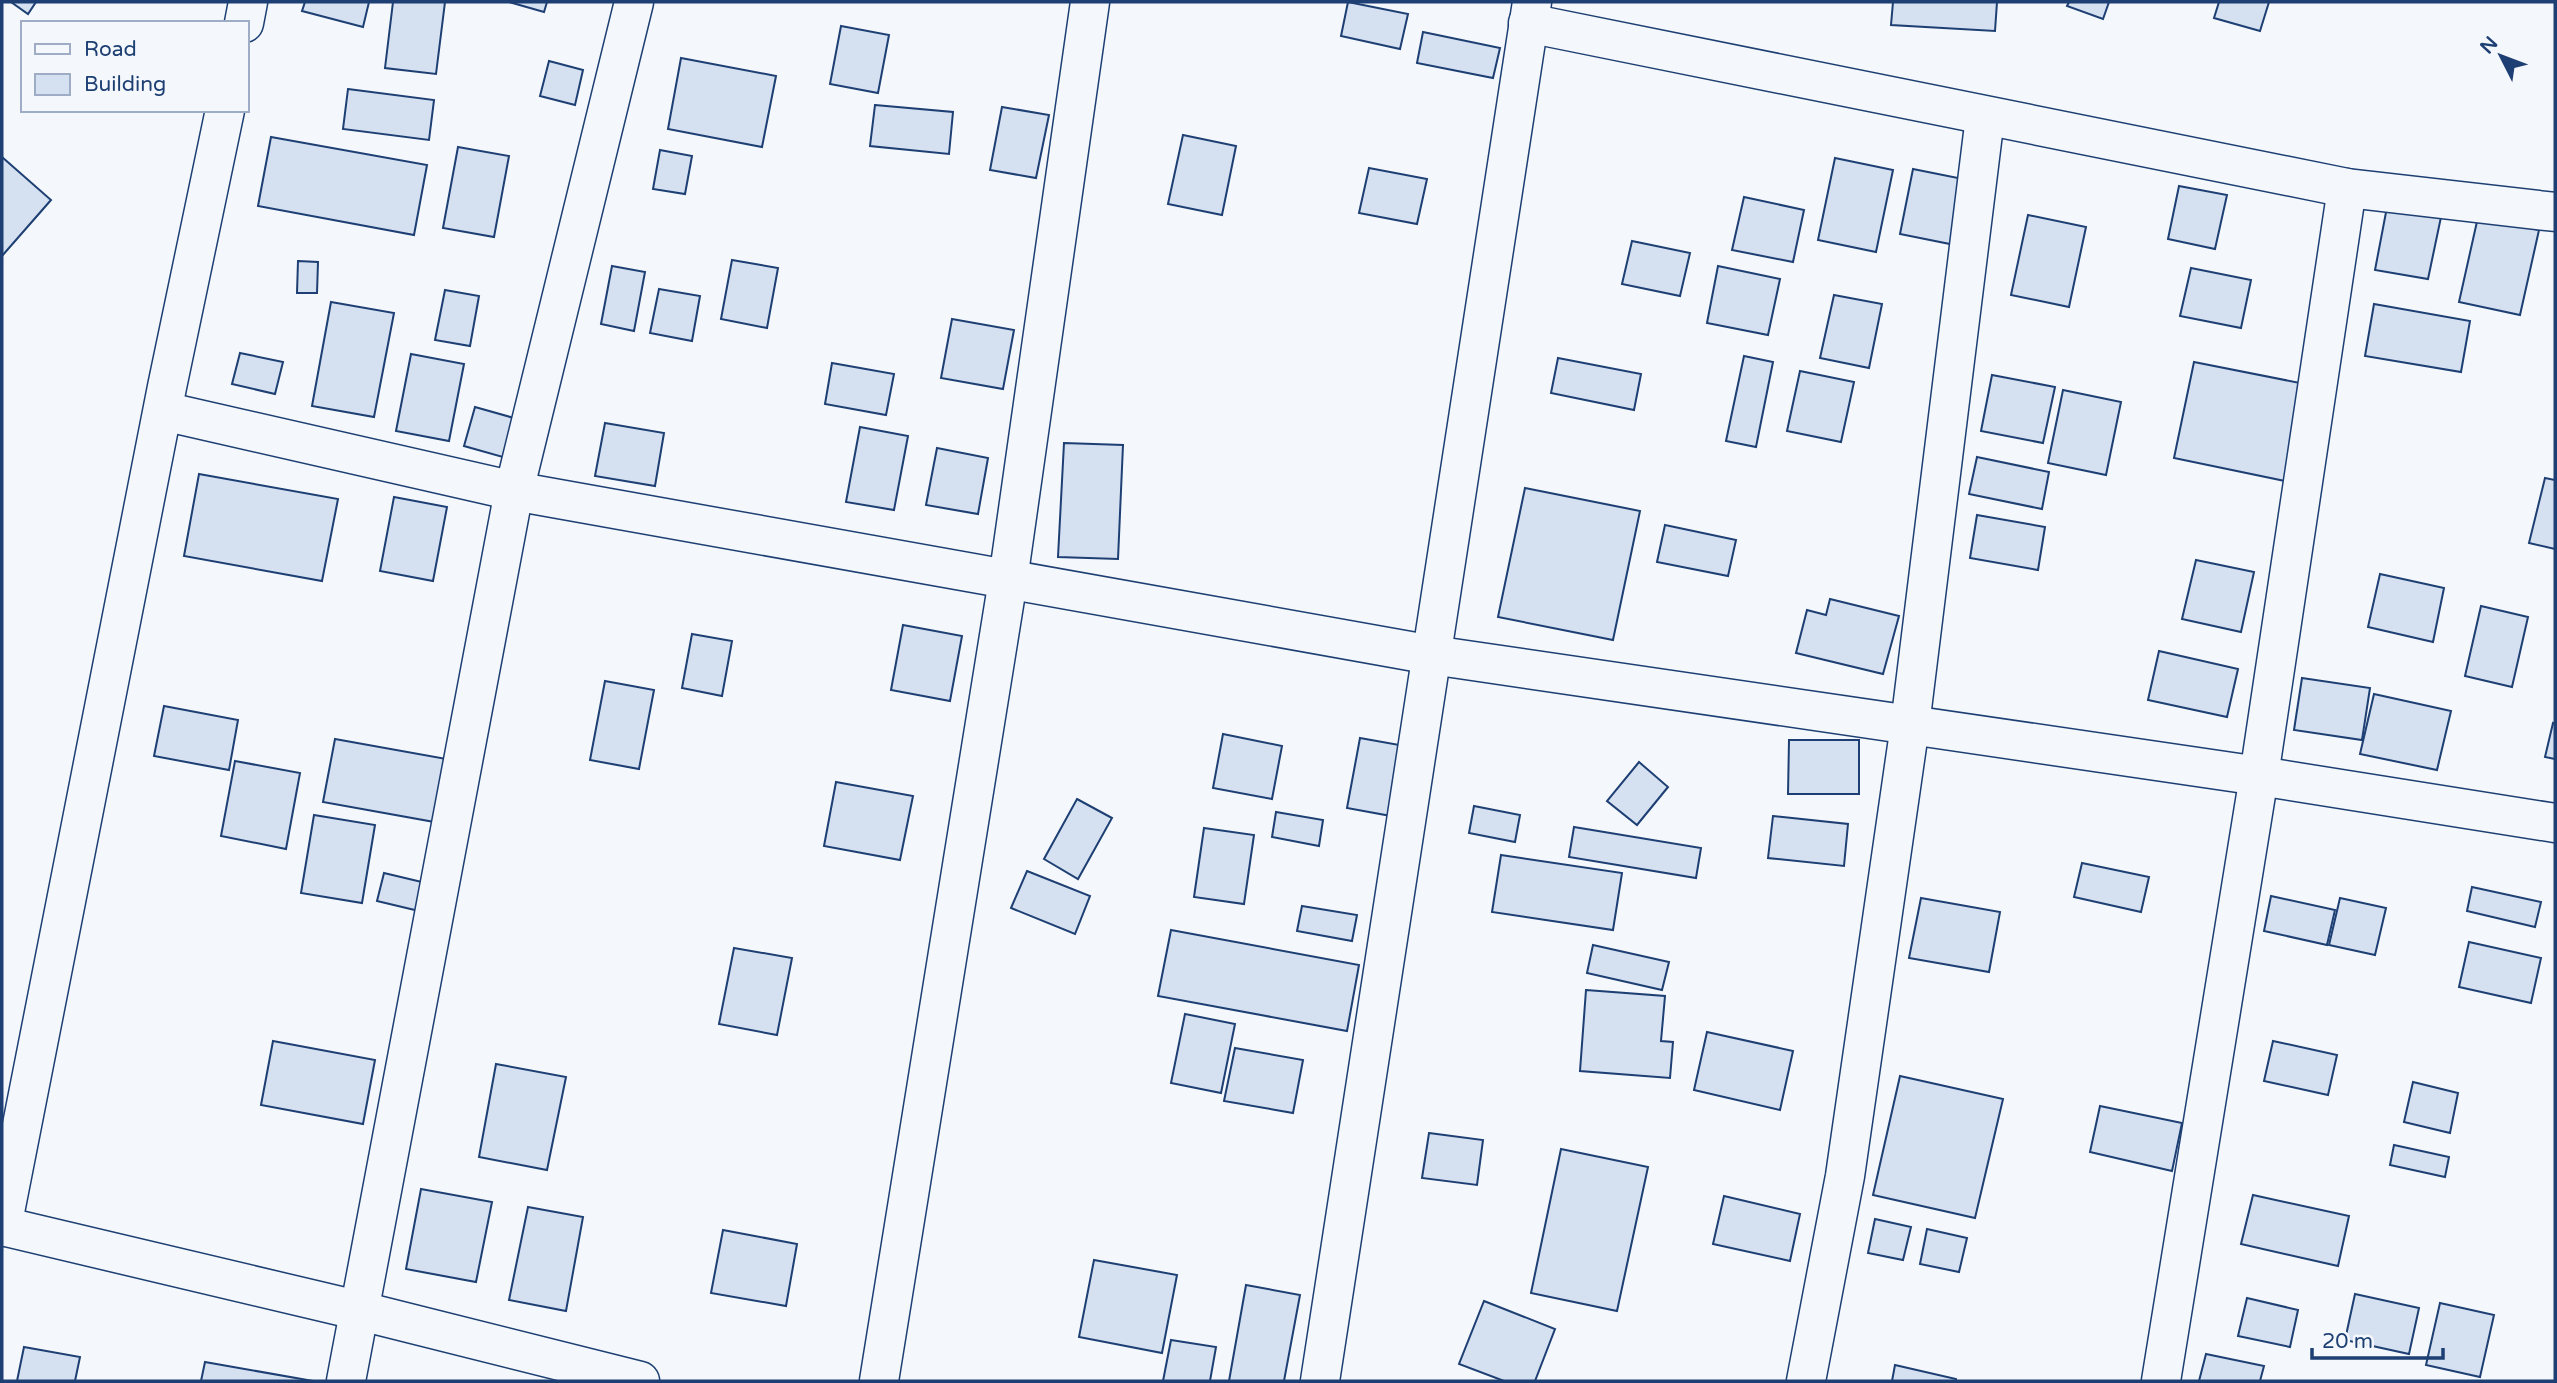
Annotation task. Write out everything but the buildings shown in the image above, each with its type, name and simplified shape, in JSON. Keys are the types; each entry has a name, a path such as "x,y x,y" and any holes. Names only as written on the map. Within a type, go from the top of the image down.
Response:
{"street":[{"path":"244,21 248,2"},
{"path":"346,1381 514,491 634,2"},
{"path":"879,1381 1008,580 1090,2"},
{"path":"1320,1381 1530,12 1985,117 2347,188 2555,212"},
{"path":"225,112 2,1227 361,1311 640,1381"},
{"path":"1806,1381 1845,1176 1910,725 1985,117"},
{"path":"2161,1381 2259,776 2347,188"},
{"path":"163,411 514,491 1432,655 2259,776 2555,823"}]}
